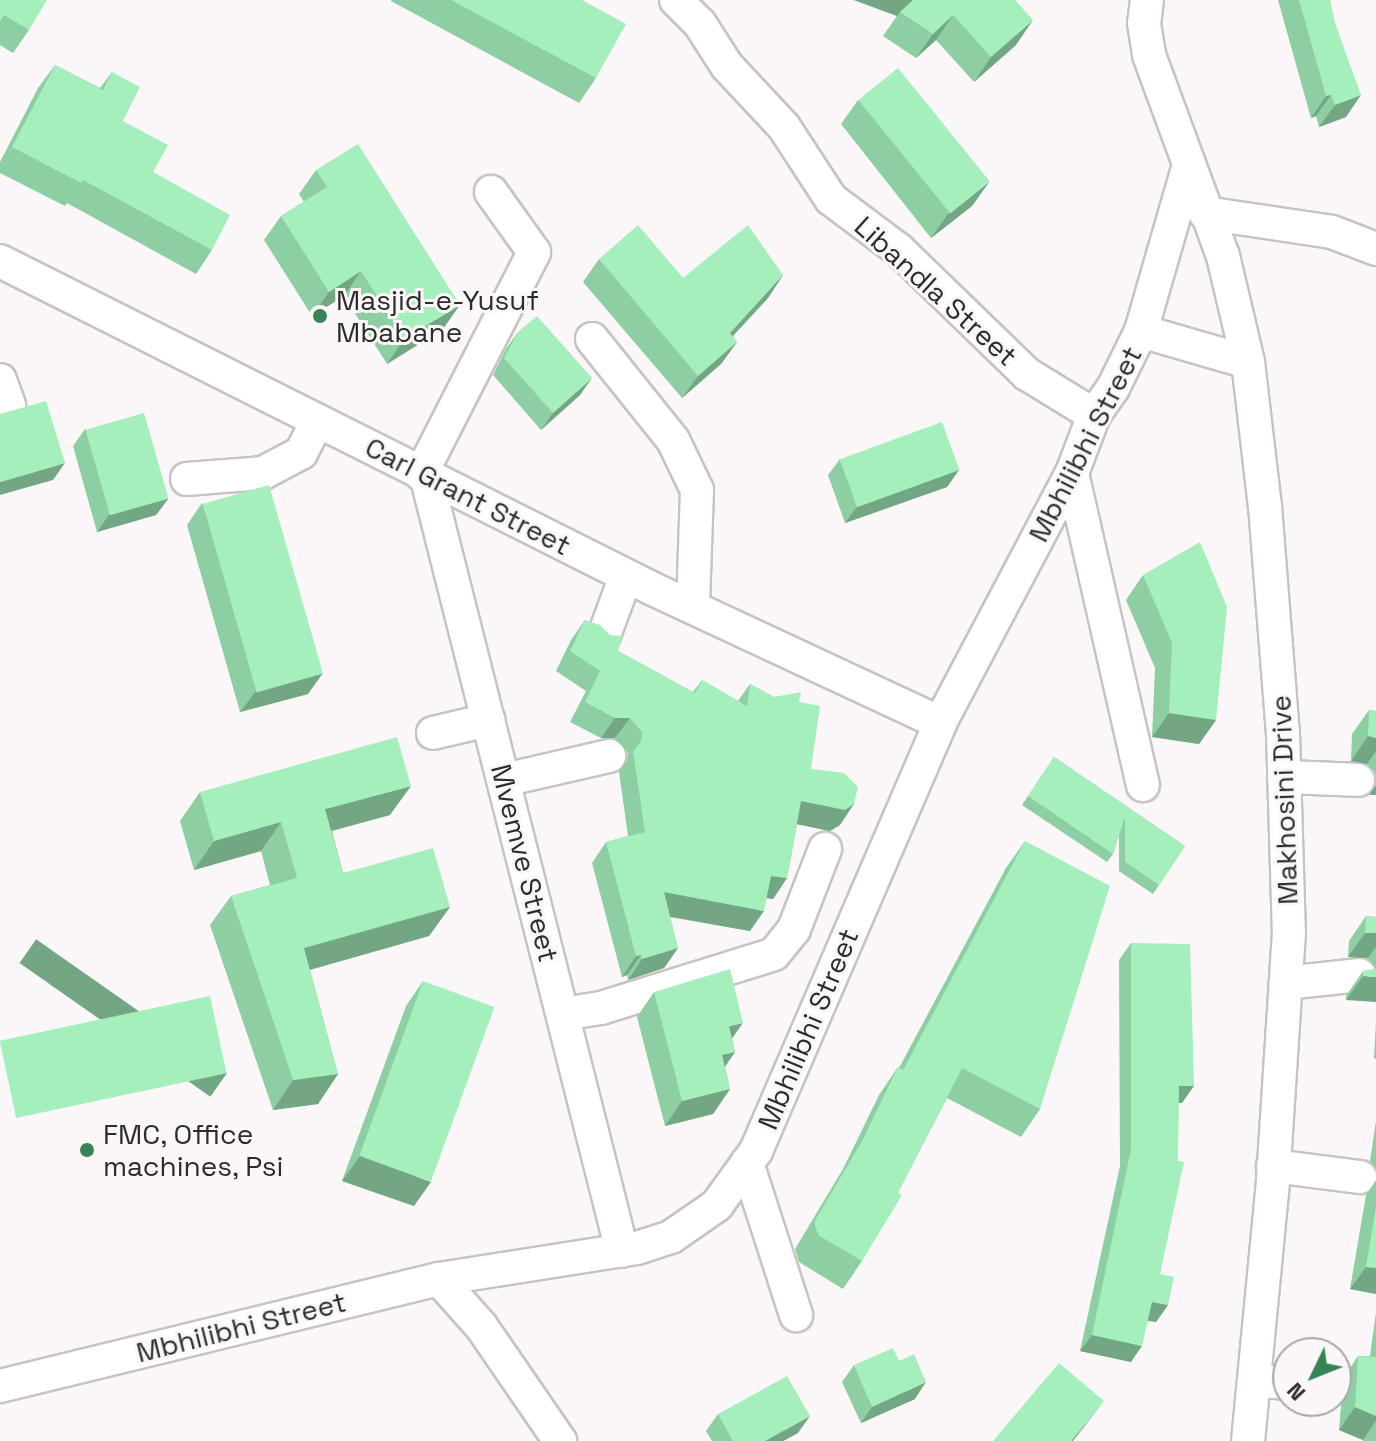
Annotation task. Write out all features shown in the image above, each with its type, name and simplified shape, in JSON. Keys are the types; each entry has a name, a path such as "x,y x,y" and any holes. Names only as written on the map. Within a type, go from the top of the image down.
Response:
{"street":[{"name":"Libandla Street","path":"676,0 700,24 727,66 784,127 831,199 899,250 1027,374 1094,415"},
{"name":"Makhosini Drive","path":"1147,0 1144,23 1149,55 1188,168 1223,256 1248,362 1265,506 1284,777 1289,932 1273,1166 1248,1441"},
{"name":"Mbhilibhi Street","path":"0,1386 439,1279 622,1251 671,1237 717,1205 756,1151 940,723 1072,473 1094,415 1113,388 1141,331 1188,168"},
{"path":"424,474 534,252 491,192"},
{"path":"1205,213 1332,232 1376,249"},
{"name":"Carl Grant Street","path":"0,261 626,576 940,723"},
{"path":"1141,331 1248,362"},
{"path":"592,339 673,440 697,490 693,607"},
{"path":"187,479 263,473 301,453 317,421"},
{"path":"1072,473 1143,785"},
{"name":"Mvemve Street","path":"424,474 622,1251"},
{"path":"603,638 626,576"},
{"path":"433,733 488,720"},
{"path":"504,780 609,756"},
{"path":"1284,777 1358,780"},
{"path":"563,1014 601,1008 774,954 794,929 825,849"},
{"path":"1286,983 1360,975"},
{"path":"747,1163 796,1315"},
{"path":"1273,1166 1360,1177"},
{"path":"439,1279 481,1326 560,1441"},
{"path":"1254,1381 1272,1382"}],"building":[{"path":"0,0 47,0 29,30 4,15 0,22"},
{"path":"451,0 582,0 626,24 596,78"},
{"path":"913,0 1015,0 1033,20 991,57 953,15 933,34 900,12"},
{"path":"1299,0 1330,0 1361,95 1335,105 1331,95 1326,96"},
{"path":"55,65 103,90 112,72 140,87 123,121 168,145 153,172 230,215 212,250 83,180 81,183 12,147"},
{"path":"898,68 990,181 950,214 858,100"},
{"path":"358,144 460,305 404,339 361,271 329,292 281,216 327,187 316,170"},
{"path":"638,225 683,278 748,225 783,275 730,333 737,342 698,376 599,259"},
{"path":"537,316 592,378 553,413 504,358 518,332"},
{"path":"46,401 65,463 0,482 0,414"},
{"path":"144,413 169,499 110,515 85,430"},
{"path":"942,422 959,470 857,507 840,459"},
{"path":"269,485 323,673 257,692 203,504"},
{"path":"1200,542 1227,607 1216,720 1169,713 1172,643 1143,575"},
{"path":"585,620 600,625 610,635 622,636 618,651 695,693 702,680 747,706 750,684 774,697 801,692 799,702 820,706 811,769 844,773 858,787 854,804 845,810 801,801 787,878 771,876 764,911 664,892 678,948 642,959 641,955 636,956 606,842 645,832 633,751 641,742 642,732 630,718 615,718 585,702 600,671 570,651"},
{"path":"1369,710 1376,711 1376,738 1368,736"},
{"path":"397,737 411,786 325,809 343,873 433,848 450,907 304,948 338,1074 293,1080 231,896 297,878 281,822 214,841 200,792"},
{"path":"1054,757 1185,846 1159,885 1125,862 1125,817 1113,854 1028,796"},
{"path":"1025,841 1110,886 1040,1109 962,1068 898,1193 902,1195 862,1261 818,1235 814,1222 862,1141 898,1067 903,1070"},
{"path":"1366,916 1376,917 1376,933 1365,933"},
{"path":"1131,943 1190,944 1194,1086 1179,1086 1178,1161 1184,1162 1160,1274 1174,1277 1168,1305 1152,1302 1142,1346 1092,1335 1131,1149"},
{"path":"730,969 743,1023 729,1026 735,1052 722,1055 730,1089 682,1101 654,992"},
{"path":"1376,969 1376,977 1363,976 1363,971"},
{"path":"423,981 494,1007 431,1182 359,1156"},
{"path":"210,996 226,1073 16,1118 0,1041"},
{"path":"1376,1207 1376,1268 1366,1267"},
{"path":"893,1348 899,1361 914,1354 926,1382 872,1407 854,1365"},
{"path":"1358,1356 1376,1357 1376,1416 1355,1407"},
{"path":"1059,1363 1104,1401 1071,1441 993,1441"},
{"path":"787,1376 810,1416 765,1441 733,1441 718,1414"}],"place":[{"name":"Masjid-e-Yusuf Mbabane","path":"320,316"},
{"name":"FMC, Office machines, Psi","path":"87,1150"}]}
